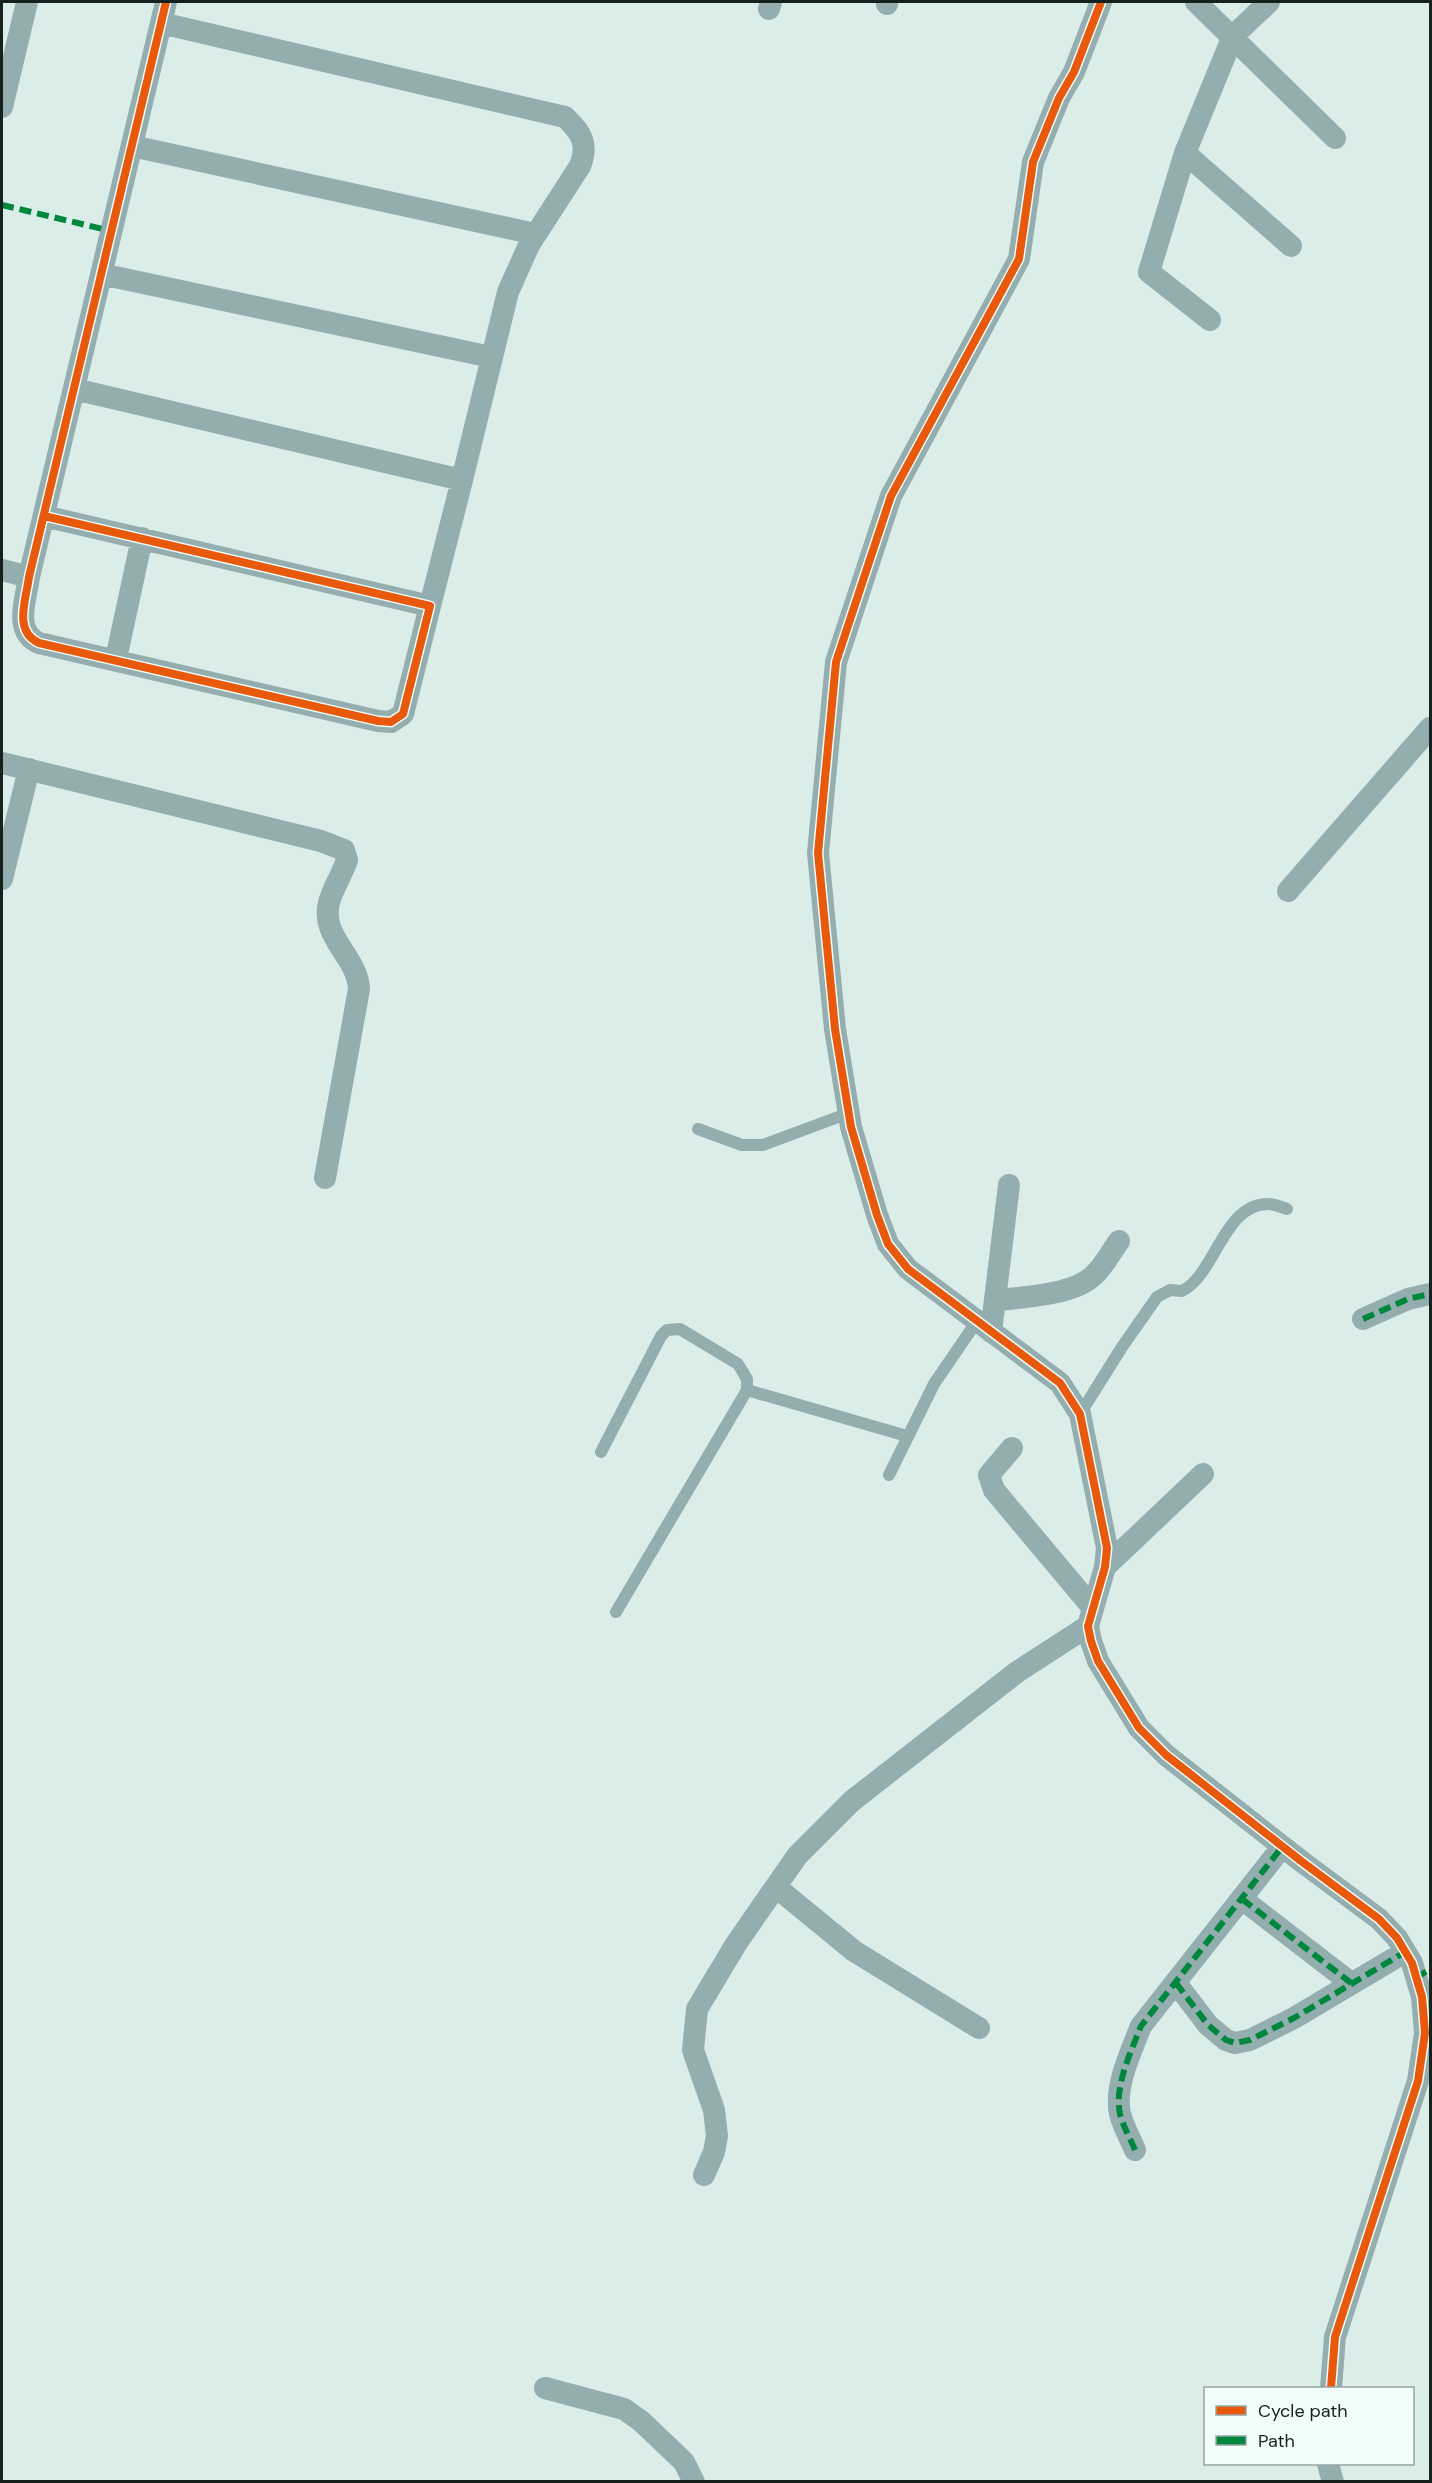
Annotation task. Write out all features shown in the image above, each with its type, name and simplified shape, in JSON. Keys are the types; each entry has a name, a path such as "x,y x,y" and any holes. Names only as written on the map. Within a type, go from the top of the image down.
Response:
{"street":[{"path":"2,107 27,2"},
{"path":"1101,2 1074,72 1059,98 1033,162 1019,259 891,496 836,662 818,853 835,1029 851,1127 888,1244 908,1269 1060,1383 1080,1414 1107,1548 1105,1567 1090,1616 1098,1661 1139,1728 1166,1755 1379,1919 1397,1938 1412,1963 1423,1973 1425,2033 1418,2081 1335,2337 1330,2387"},
{"path":"1196,2 1335,138"},
{"path":"1210,320 1149,272 1185,153 1233,36 1269,2"},
{"path":"164,12 565,117 578,129 584,141 584,156 580,166 535,234 508,292 405,708 403,714 391,722 378,721 39,643 28,636 22,622 29,577 132,146 164,12"},
{"path":"132,146 535,234"},
{"path":"1185,153 1291,246"},
{"path":"101,274 491,357"},
{"path":"74,389 462,480"},
{"path":"44,516 430,606"},
{"path":"116,659 142,538"},
{"path":"2,570 29,577"},
{"path":"1288,891 1431,728"},
{"path":"2,763 310,839 344,850 347,860 330,898 327,914 333,936 354,965 359,979 359,989 325,1178"},
{"path":"2,879 29,769"},
{"path":"984,1326 995,1301 1008,1185"},
{"path":"995,1301 1065,1291 1080,1284 1094,1276 1119,1241"},
{"path":"1363,1318 1407,1299 1431,1294"},
{"path":"1012,1448 989,1474 994,1490 1090,1616"},
{"path":"1105,1567 1203,1474"},
{"path":"705,2175 714,2152 717,2136 714,2110 693,2050 697,2009 736,1944 797,1856 852,1801 1090,1616"},
{"path":"1135,2150 1120,2114 1119,2094 1141,2026 1282,1846"},
{"path":"776,1887 854,1951 979,2028"},
{"path":"1242,1899 1351,1983"},
{"path":"1176,1983 1208,2025 1226,2040 1235,2043 1250,2040 1294,2018 1405,1952"},
{"path":"545,2388 624,2409 642,2421 684,2462 694,2481"},
{"path":"1328,2465 1332,2481"}],"lane":[{"path":"698,1129 742,1145 763,1144 849,1113"},
{"path":"1080,1414 1157,1297 1170,1290 1182,1291 1198,1278 1229,1228 1241,1215 1268,1204 1287,1209"},
{"path":"889,1475 934,1384 984,1326"},
{"path":"601,1452 661,1336 667,1330 680,1329 738,1364 747,1379 747,1390 616,1612"},
{"path":"747,1390 908,1436"}],"marked path":[{"path":"2,205 111,231"},
{"path":"1363,1319 1408,1299 1430,1294"},
{"path":"1135,2150 1121,2118 1119,2092 1124,2069 1141,2026 1282,1847"},
{"path":"1242,1899 1351,1983"},
{"path":"1176,1983 1208,2025 1226,2040 1235,2043 1250,2040 1294,2018 1405,1952"},
{"path":"1416,1978 1430,1969"}],"cycle path":[{"path":"44,516 430,606 403,714 391,722 378,721 39,643 26,631 23,614 29,577 166,2"},
{"path":"1101,2 1074,72 1059,98 1033,162 1019,259 891,496 836,662 818,853 835,1029 851,1127 888,1244 908,1269 1060,1383 1080,1414 1107,1548 1105,1567 1088,1626 1098,1661 1139,1728 1166,1755 1379,1919 1397,1938 1412,1963 1422,1997 1425,2033 1418,2081 1335,2337 1331,2387"}]}
